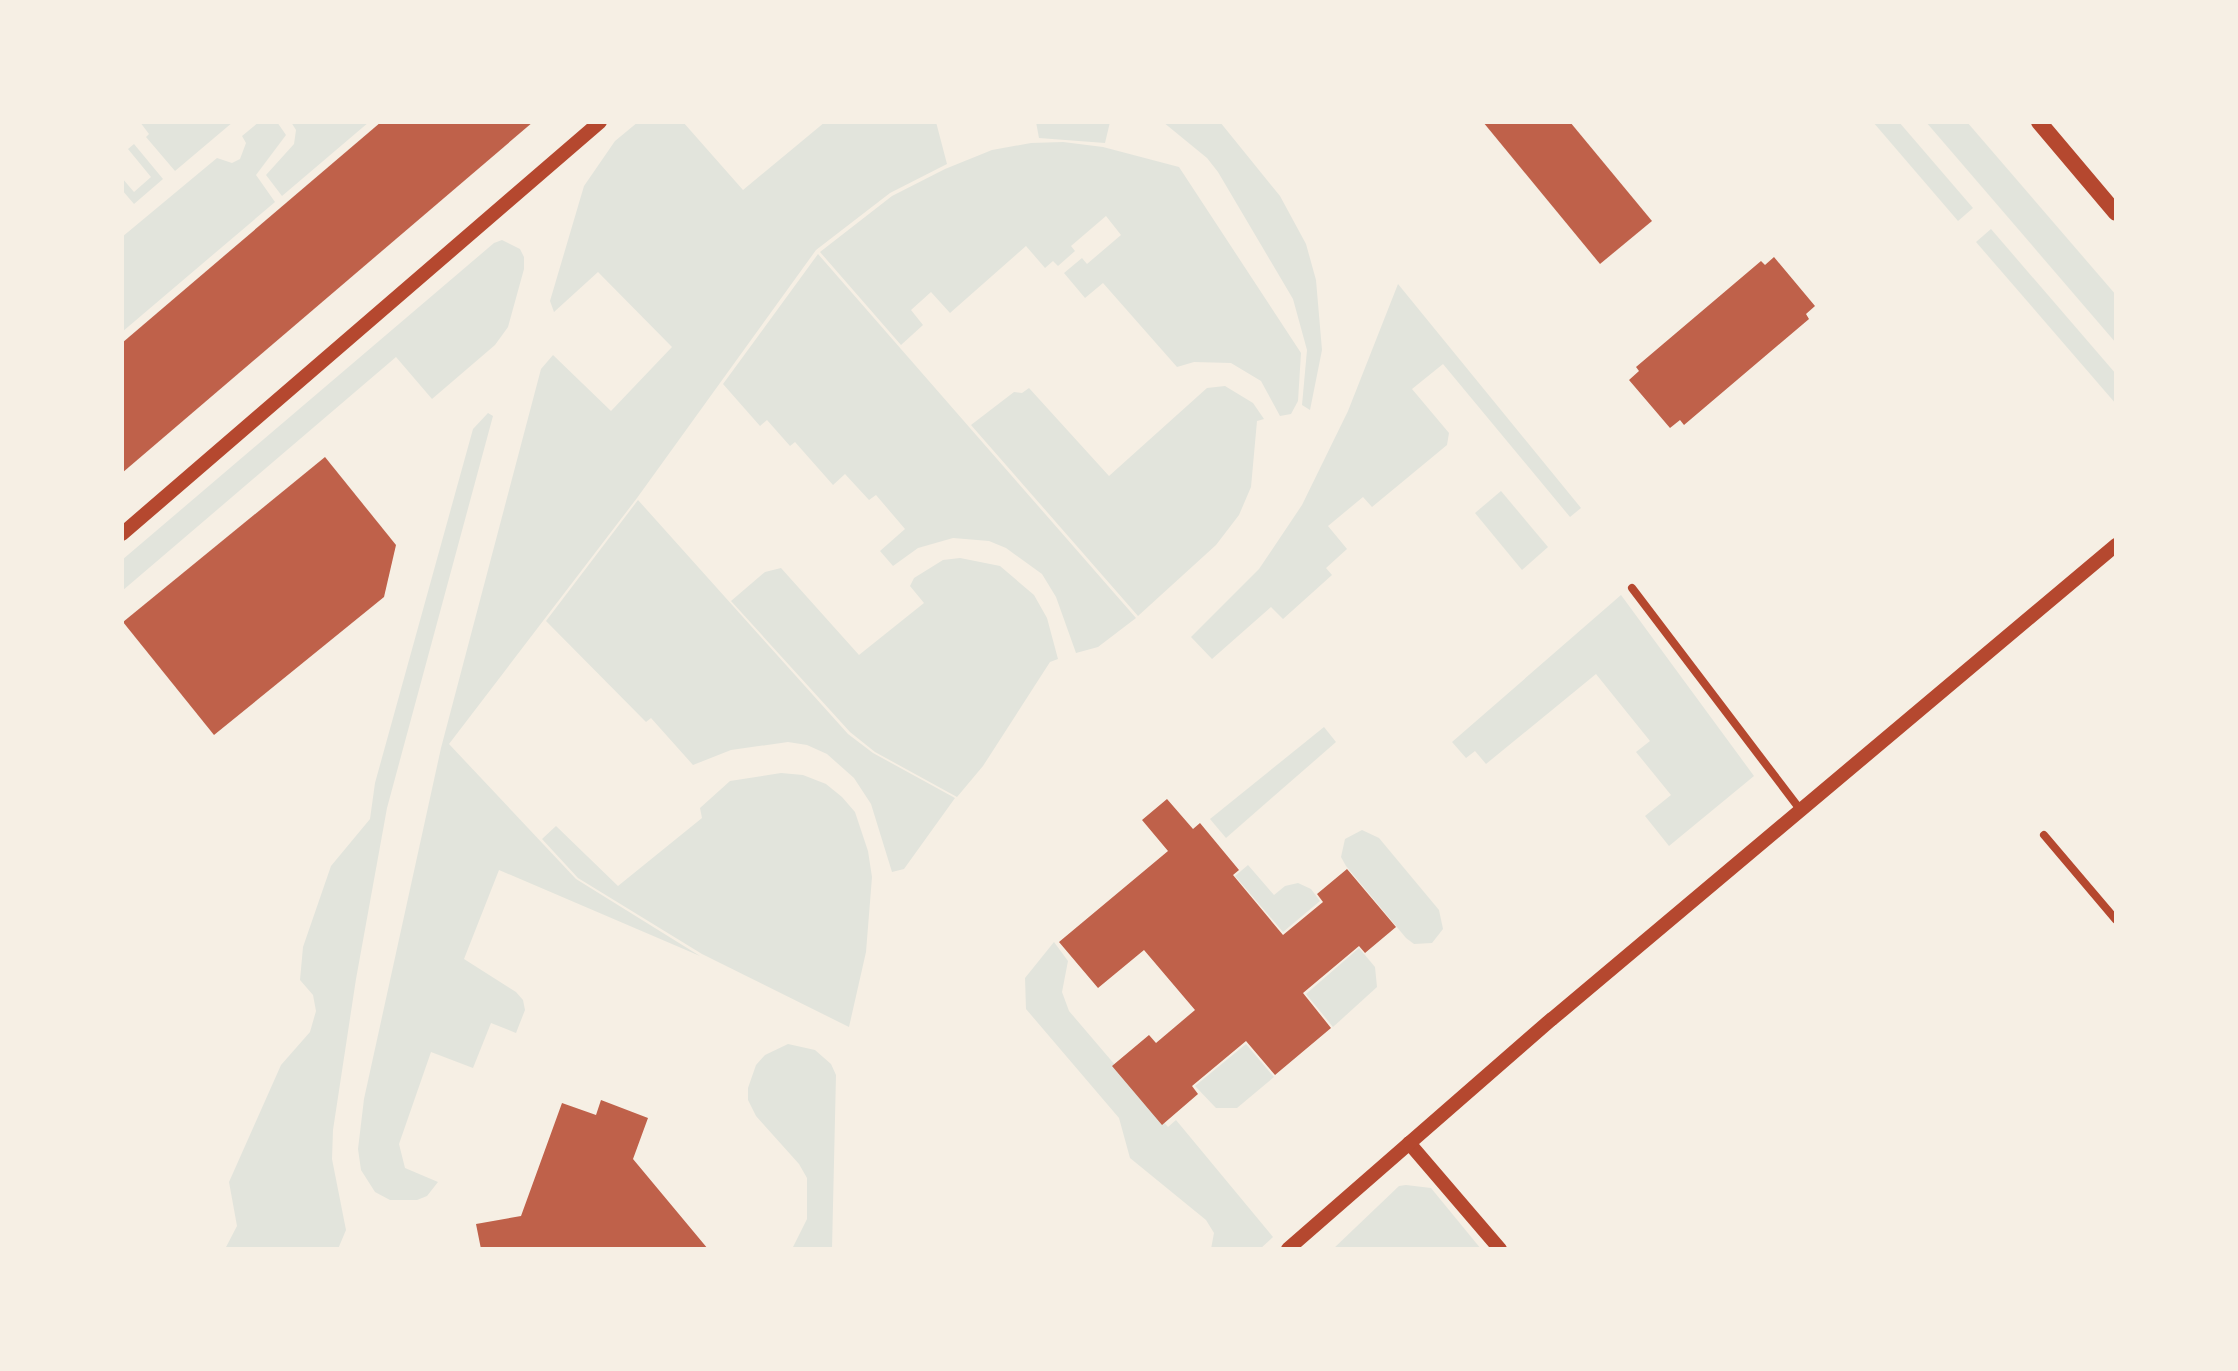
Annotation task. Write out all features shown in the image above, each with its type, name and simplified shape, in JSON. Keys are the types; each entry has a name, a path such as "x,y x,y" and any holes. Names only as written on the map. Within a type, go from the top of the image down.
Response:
{"main road":[{"path":"2039,122 2116,213"}],"street":[{"path":"122,534 600,122"},
{"path":"1288,1249 2116,545"},
{"path":"1632,588 1801,812"},
{"path":"2044,835 2116,920"},
{"path":"1409,1143 1500,1249"}],"shaded area":[{"path":"140,122 233,122 175,171 146,137 149,134"},
{"path":"259,122 277,122 286,135 256,175 275,202 122,332 122,237 217,158 232,163 240,159 246,143 242,136"},
{"path":"291,122 369,122 282,196 266,175 294,144 296,130"},
{"path":"638,122 683,122 743,190 825,122 936,122 947,164 890,193 816,250 637,498 449,744 576,879 700,956 499,870 464,959 516,992 523,1000 525,1010 516,1033 491,1023 473,1068 431,1052 399,1144 405,1168 438,1182 427,1196 417,1200 390,1200 375,1192 361,1170 358,1149 364,1099 441,748 541,369 553,355 611,411 672,347 598,272 554,312 550,301 584,186 615,141"},
{"path":"1036,122 1110,122 1105,143 1039,138"},
{"path":"1163,122 1220,122 1280,196 1306,244 1316,280 1322,350 1310,410 1302,405 1307,350 1293,299 1218,172 1207,158"},
{"path":"1873,122 1899,122 1973,208 1958,221"},
{"path":"1926,122 1967,122 2116,295 2116,343"},
{"path":"1063,142 1103,147 1179,167 1301,353 1298,401 1291,414 1280,416 1261,381 1231,363 1194,362 1177,367 1103,283 1085,298 1064,273 1082,258 1087,264 1121,235 1106,216 1071,246 1075,251 1058,266 1053,261 1045,268 1026,246 950,313 931,292 911,310 923,325 901,345 820,252 892,196 945,169 992,150 1031,143"},
{"path":"134,144 163,179 134,204 122,190 122,178 134,192 151,177 128,149"},
{"path":"1991,229 2116,374 2116,404 1976,242"},
{"path":"502,240 520,249 524,269 508,327 495,345 432,399 396,357 122,591 122,560 494,243"},
{"path":"818,254 1136,618 1098,647 1076,653 1056,597 1042,574 1006,548 989,541 953,538 918,548 893,566 880,551 905,529 876,495 869,500 845,474 833,485 795,442 790,446 767,420 760,426 723,384"},
{"path":"1398,284 1581,508 1570,517 1443,364 1412,389 1449,433 1447,445 1372,507 1363,497 1328,526 1347,549 1326,568 1332,575 1283,619 1271,607 1212,659 1191,637 1259,569 1302,505 1348,411"},
{"path":"1225,386 1253,403 1264,419 1257,421 1251,487 1239,515 1216,545 1138,616 971,425 1014,392 1022,393 1029,388 1109,476 1207,388"},
{"path":"488,413 493,416 387,808 356,979 333,1130 332,1159 346,1230 338,1249 225,1249 237,1226 229,1182 281,1065 310,1032 316,1011 313,995 300,980 303,947 331,866 370,819 375,783 473,429"},
{"path":"1501,491 1548,547 1522,570 1475,513"},
{"path":"638,500 848,734 873,753 955,798 904,869 892,872 871,804 854,778 827,754 807,745 788,742 731,750 693,765 651,718 646,722 546,621"},
{"path":"960,558 1000,566 1034,595 1047,618 1058,659 1050,662 983,766 957,797 875,752 850,732 731,601 765,572 781,568 859,655 924,603 910,586 914,578 943,560"},
{"path":"1621,595 1754,776 1669,846 1645,816 1671,795 1636,752 1650,741 1596,674 1486,764 1475,751 1466,758 1452,742"},
{"path":"1324,727 1336,742 1226,838 1210,819"},
{"path":"781,773 803,775 826,784 842,797 855,812 868,851 872,877 866,952 849,1027 702,954 578,878 542,839 556,826 618,886 702,818 700,808 730,781"},
{"path":"1362,830 1379,838 1439,910 1443,929 1432,943 1414,944 1406,938 1346,866 1341,857 1345,839"},
{"path":"1248,865 1274,895 1285,886 1298,883 1311,889 1320,901 1283,932 1235,876"},
{"path":"1054,942 1068,961 1062,992 1069,1011 1168,1127 1176,1120 1273,1237 1260,1249 1211,1249 1214,1233 1206,1220 1130,1158 1119,1118 1026,1009 1025,978"},
{"path":"1359,948 1375,967 1377,987 1333,1027 1306,994"},
{"path":"788,1044 815,1050 831,1064 836,1075 832,1249 792,1249 807,1219 807,1178 799,1164 756,1116 748,1100 748,1088 756,1065 765,1055"},
{"path":"1246,1044 1274,1077 1237,1108 1216,1108 1195,1086"},
{"path":"1399,1186 1431,1188 1481,1249 1333,1249"}],"building":[{"path":"381,122 533,122 122,473 122,343"},
{"path":"1483,122 1570,122 1652,221 1600,264"},
{"path":"1774,257 1815,306 1806,314 1809,319 1684,425 1680,420 1670,428 1629,380 1639,371 1636,367 1761,261 1765,265"},
{"path":"325,457 396,545 384,597 214,735 123,622"},
{"path":"1167,799 1193,829 1200,823 1239,870 1233,875 1283,935 1323,902 1317,894 1347,869 1396,927 1365,953 1359,946 1303,993 1331,1028 1275,1075 1246,1041 1192,1086 1198,1094 1162,1125 1112,1066 1149,1035 1156,1043 1195,1010 1144,950 1098,988 1059,942 1168,851 1142,820"},
{"path":"601,1100 648,1118 633,1159 708,1249 481,1249 476,1224 521,1216 562,1103 596,1115"}]}
